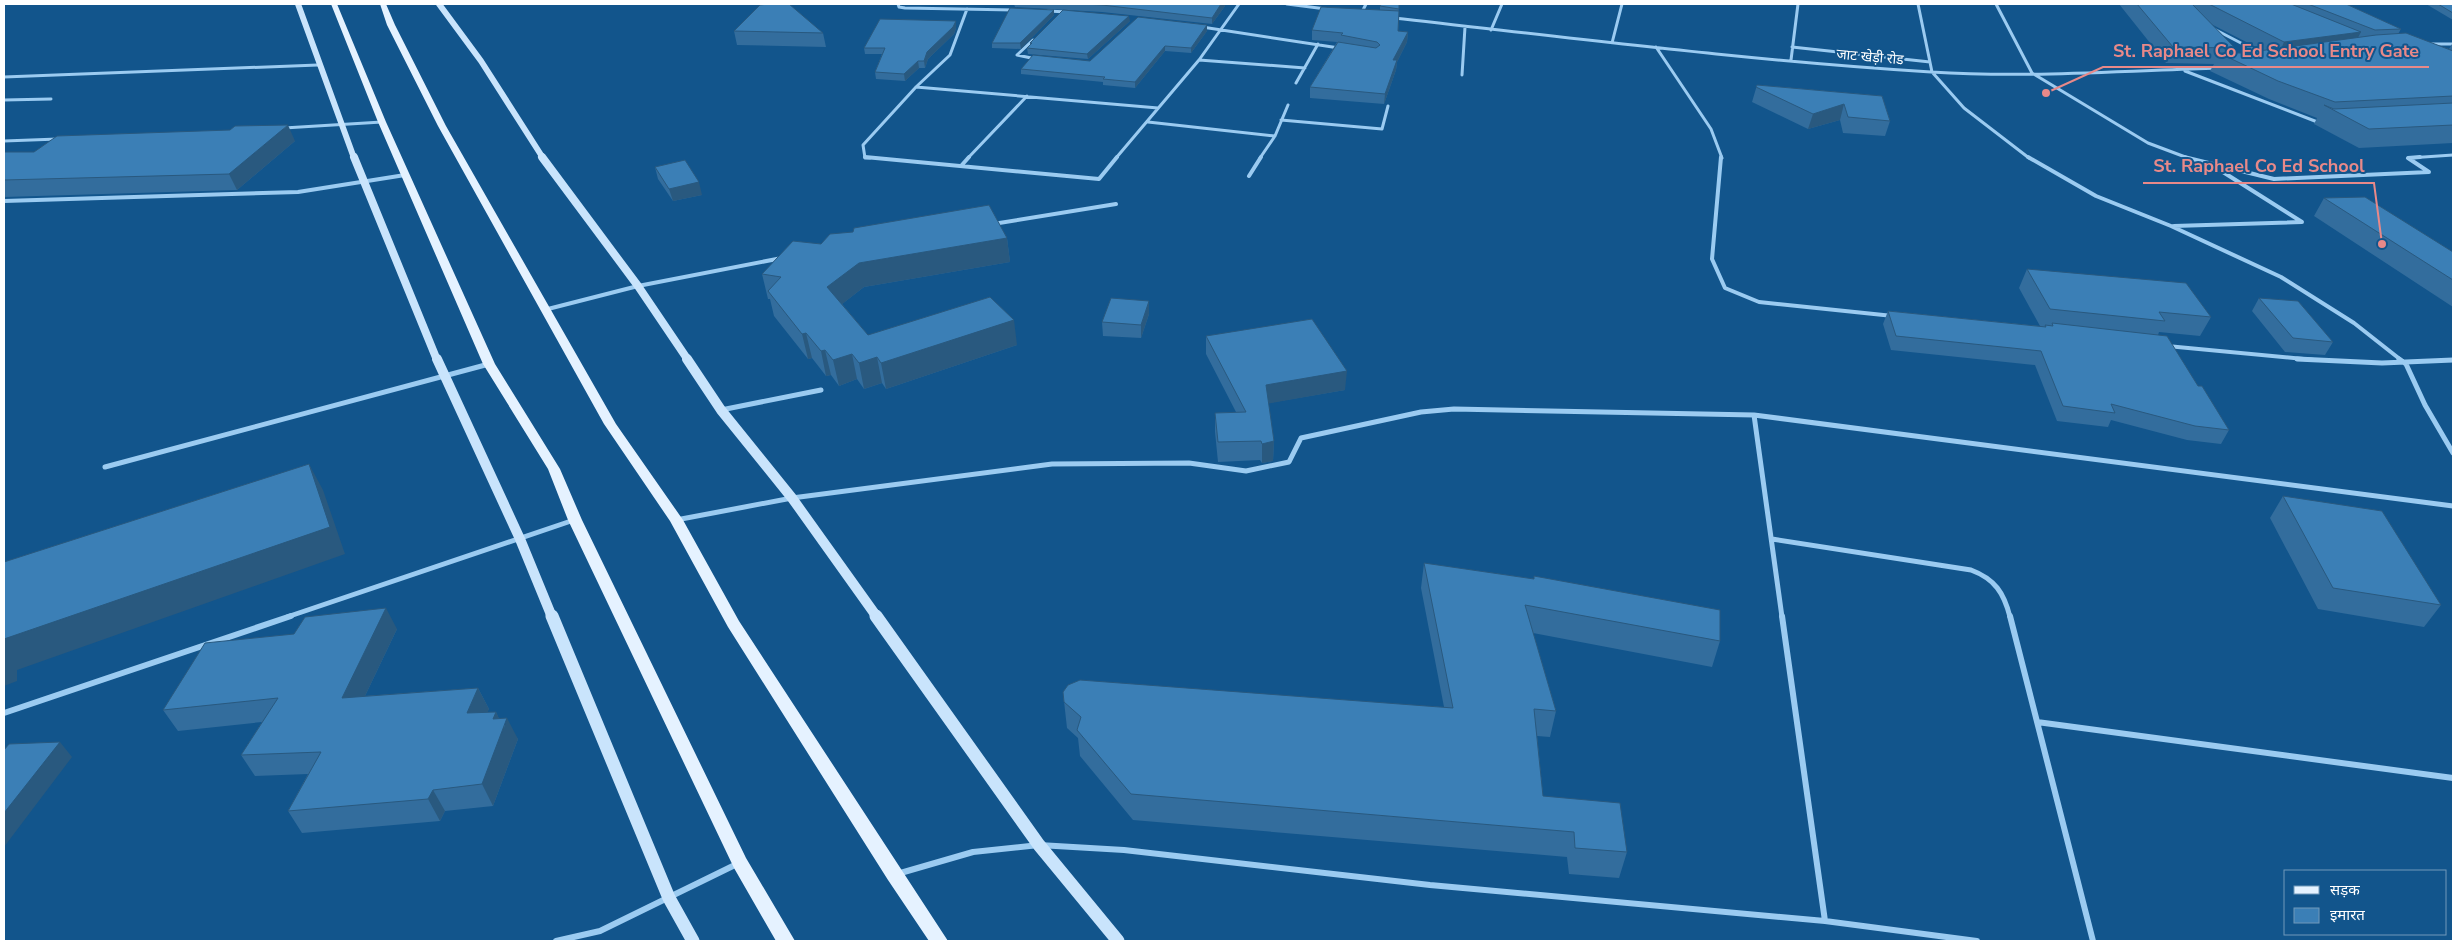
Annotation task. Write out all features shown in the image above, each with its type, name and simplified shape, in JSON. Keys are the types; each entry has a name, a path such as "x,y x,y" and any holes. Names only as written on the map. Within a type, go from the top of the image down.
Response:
{"main road":[{"path":"334,4 382,122 489,364 554,468 575,520 740,863 786,941"},
{"path":"383,4 391,25 442,126 544,310 610,424 676,520 733,623 894,875 939,941"}],"street":[{"path":"298,4 318,65 343,125 363,182 444,376 520,539 670,898 693,941"},
{"path":"440,4 481,62 547,165 638,286 722,410 792,498 1039,846 1118,941"},
{"path":"898,4 899,7 906,8 1015,10"},
{"path":"967,9 950,55 916,87 864,145 865,158 1099,179 1199,60 1239,4"},
{"path":"1287,4 1333,10"},
{"path":"1361,14 1366,4"},
{"path":"1491,30 1502,4"},
{"path":"1612,43 1622,4"},
{"path":"1790,60 1798,4"},
{"path":"1918,4 1932,72 1964,108 2030,159 2096,196 2171,226 2281,277 2354,323 2406,364 2425,405 2453,453"},
{"path":"1996,4 2032,73 2148,143 2189,159 2274,179 2283,179 2429,172 2408,158 2453,155"},
{"path":"1044,11 1072,13"},
{"path":"1056,18 1062,12"},
{"path":"1352,13 1370,16"},
{"name":"जाट खेड़ी रोड","path":"1389,18 1612,43 1932,72 2032,73 2183,70 2226,67"},
{"path":"2207,25 2269,58"},
{"path":"1194,26 1347,50"},
{"path":"1462,75 1465,27"},
{"path":"1037,36 1017,55 1038,59"},
{"path":"1296,83 1318,44"},
{"path":"2424,44 2453,44"},
{"path":"1792,46 1930,62"},
{"path":"1656,47 1711,129 1722,159 1712,259 1725,288 1759,302 1895,317"},
{"path":"1199,60 1305,68"},
{"path":"4,77 318,65"},
{"path":"2183,70 2324,124"},
{"path":"916,87 1158,108"},
{"path":"961,166 1027,96"},
{"path":"4,100 51,99"},
{"path":"1249,176 1275,136 1288,106"},
{"path":"1281,120 1382,129 1388,106"},
{"path":"278,128 382,122"},
{"path":"1148,122 1275,136"},
{"path":"4,141 63,138"},
{"path":"2171,226 2302,222 2210,164"},
{"path":"4,201 298,192 406,175"},
{"path":"989,224 1116,204"},
{"path":"544,310 638,286 786,257"},
{"path":"2159,345 2256,356 2406,364 2453,360"},
{"path":"105,467 489,364"},
{"path":"722,410 821,390"},
{"path":"676,520 792,498 1052,464 1189,464 1246,471 1289,462 1301,438 1421,412 1454,409 1754,415 2453,506"},
{"path":"1754,415 1825,921"},
{"path":"4,713 575,520"},
{"path":"1772,540 1962,567 1984,573 2001,587 2093,941"},
{"path":"2037,722 2453,778"},
{"path":"894,875 973,852 1039,846 1124,850 1430,885 1825,921 1977,941"},
{"path":"556,941 600,931 740,863"}],"building":[{"path":"789,4 823,33 734,31 760,5"},
{"path":"1084,4 1221,4 1212,18"},
{"path":"1381,4 1399,4 1399,9 1380,6"},
{"path":"2137,4 2192,4 2235,48 2173,47"},
{"path":"2209,4 2291,4 2361,32 2284,42"},
{"path":"2308,4 2346,4 2401,29 2375,30"},
{"path":"2438,4 2453,4 2453,13"},
{"path":"1321,7 1399,11 1398,31 1408,32 1393,60 1397,60 1385,94 1310,87 1338,42 1376,48 1380,45 1377,42 1341,35 1343,33 1312,30"},
{"path":"1010,8 1054,10 1020,43 992,43"},
{"path":"1063,10 1129,16 1087,54 1027,48"},
{"path":"1138,17 1207,25 1191,48 1165,46 1135,82 1103,79 1105,77 1021,69 1033,55 1090,61"},
{"path":"880,19 956,21 953,27 927,52 924,61 918,61 904,74 875,72 885,48 864,48"},
{"path":"2406,33 2453,51 2453,96 2335,102 2278,81 2219,53 2244,53 2376,35"},
{"path":"1757,85 1882,96 1890,121 1848,117 1844,104 1813,114 1756,87"},
{"path":"2453,103 2453,125 2369,129 2324,105 2334,109"},
{"path":"288,125 229,174 4,180 4,152 34,152 57,136 230,130 235,126"},
{"path":"685,160 699,182 669,189 655,167"},
{"path":"2365,197 2453,252 2453,280 2324,198"},
{"path":"989,205 1007,238 859,263 827,287 868,335 990,297 1014,320 881,363 877,357 859,363 852,354 833,360 825,350 821,351 806,333 802,334 768,291 781,277 762,274 793,241 821,244 830,234 853,232 854,228"},
{"path":"2027,269 2186,283 2211,317 2159,312 2165,321 2050,309"},
{"path":"1111,298 1149,301 1141,325 1102,322"},
{"path":"2259,298 2298,301 2333,342 2293,338"},
{"path":"1888,311 2046,327 2045,325 2053,326 2052,323 2167,336 2198,386 2202,386 2229,430 2195,426 2111,404 2115,413 2063,406 2041,351 1896,336"},
{"path":"1312,319 1347,371 1266,385 1274,441 1262,444 1261,441 1218,442 1215,413 1246,412 1206,336"},
{"path":"309,464 330,527 4,639 4,562"},
{"path":"2283,496 2382,511 2441,605 2333,588"},
{"path":"1424,563 1534,579 1534,576 1720,610 1720,641 1525,605 1556,711 1534,709 1543,796 1620,803 1627,852 1575,848 1574,832 1131,794 1077,730 1081,717 1064,702 1063,692 1068,685 1080,680 1453,708"},
{"path":"386,608 342,698 478,688 467,713 496,712 493,719 507,718 482,784 433,790 428,799 288,811 321,752 241,755 278,698 163,710 205,643 294,634 305,617"},
{"path":"60,742 4,813 4,750 9,744"}],"place":[{"name":"St. Raphael Co Ed School Entry Gate","path":"2046,93"},
{"name":"St. Raphael Co Ed School","path":"2382,244"}]}
